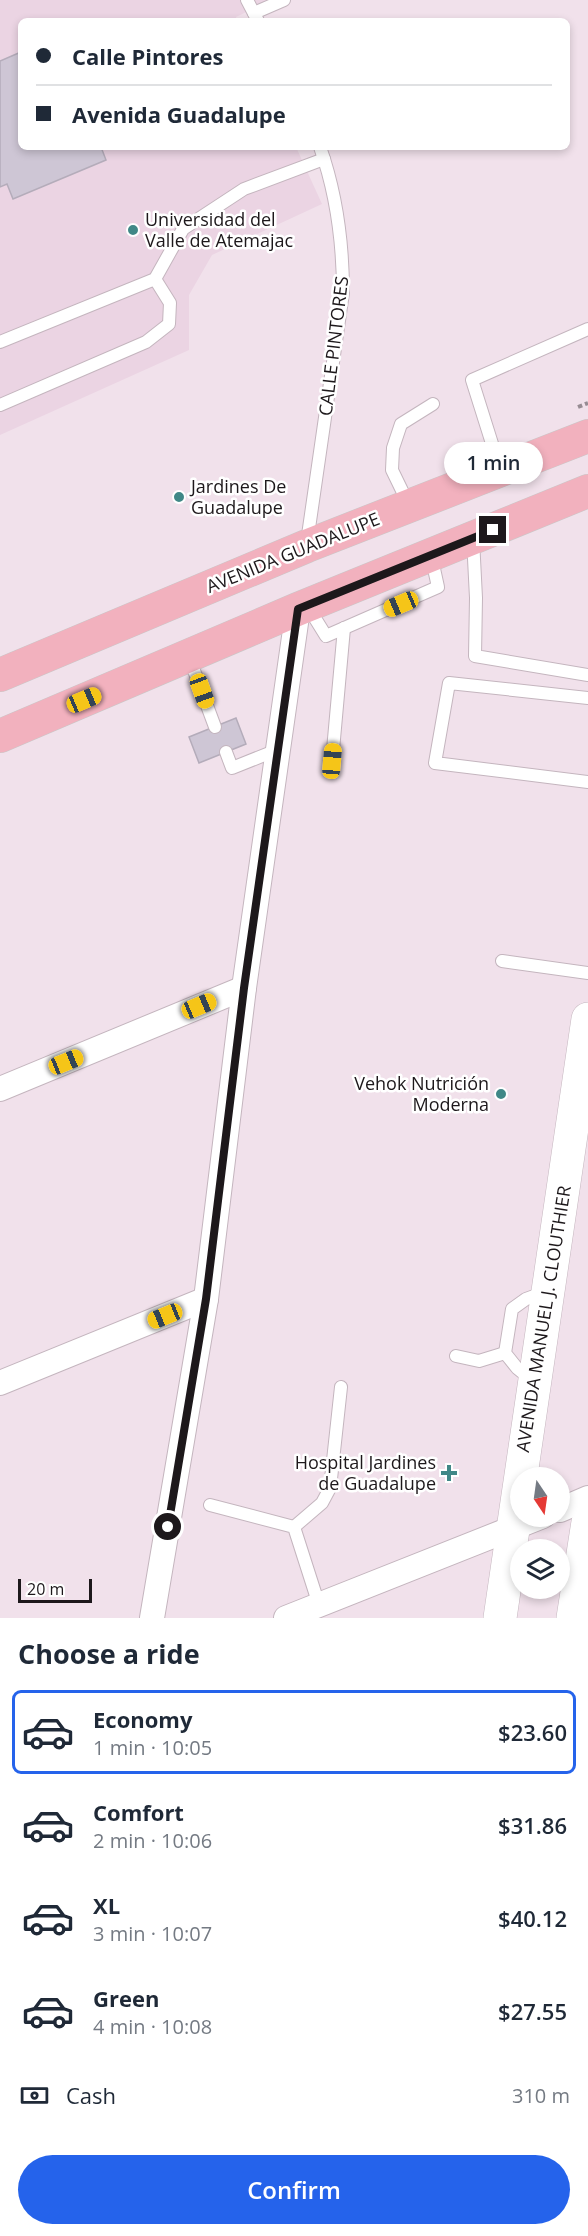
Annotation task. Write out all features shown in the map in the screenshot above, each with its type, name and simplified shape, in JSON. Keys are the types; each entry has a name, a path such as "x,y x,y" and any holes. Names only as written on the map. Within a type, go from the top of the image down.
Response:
{"main road":[{"name":"AVENIDA GUADALUPE","path":"0,675 307,546 588,436"},
{"path":"0,736 588,491"},
{"name":"AVENIDA MANUEL J. CLOUTHIER","path":"500,1618 549,1291 573,1219 588,1019"},
{"path":"573,1618 588,1522"}],"street":[{"path":"152,1618 206,1299 244,988 278,750 303,608"},
{"path":"0,1089 244,988"},
{"path":"0,1383 206,1299"},
{"path":"570,1506 588,1498"},
{"path":"286,1618 513,1528"}],"lane":[{"path":"247,0 256,17 284,0"},
{"path":"0,342 155,279 183,229 244,189 322,153"},
{"name":"CALLE PINTORES","path":"307,546 343,292 343,256 338,207 322,153"},
{"path":"0,405 146,342 169,324 170,303 155,279"},
{"path":"500,471 472,380 588,329"},
{"path":"409,506 392,470 393,448 401,424 433,404"},
{"path":"473,538 476,598 475,656 588,675"},
{"path":"303,608 326,636 438,587 431,555"},
{"path":"332,761 344,628"},
{"path":"188,656 215,727"},
{"path":"588,698 449,683 435,763 588,782"},
{"path":"225,752 232,768 278,750"},
{"path":"502,961 588,973"},
{"path":"535,1382 517,1368 505,1353 512,1309 526,1299 549,1291"},
{"path":"456,1356 479,1360 505,1353"},
{"path":"294,1527 322,1503 330,1488 341,1387"},
{"path":"210,1505 294,1527"},
{"path":"294,1527 318,1605"}],"shaded area":[{"name":"Universidad del Valle de Atemajac","path":"0,0 271,0 236,18 18,18 18,150 297,150 322,204 212,255 189,295 189,350 0,435"}],"building":[{"path":"18,53 18,150 102,150 106,160 13,199 7,184 0,187 0,61"},
{"path":"236,718 246,744 199,763 189,737"}],"place":[{"name":"Universidad del Valle de Atemajac","path":"133,230"},
{"name":"Jardines De Guadalupe","path":"179,497"},
{"name":"Vehok Nutrición Moderna","path":"501,1094"},
{"name":"Hospital Jardines de Guadalupe","path":"449,1473"}],"route":[{"path":"168,1527 206,1299 244,988 298,609 493,530"}]}
